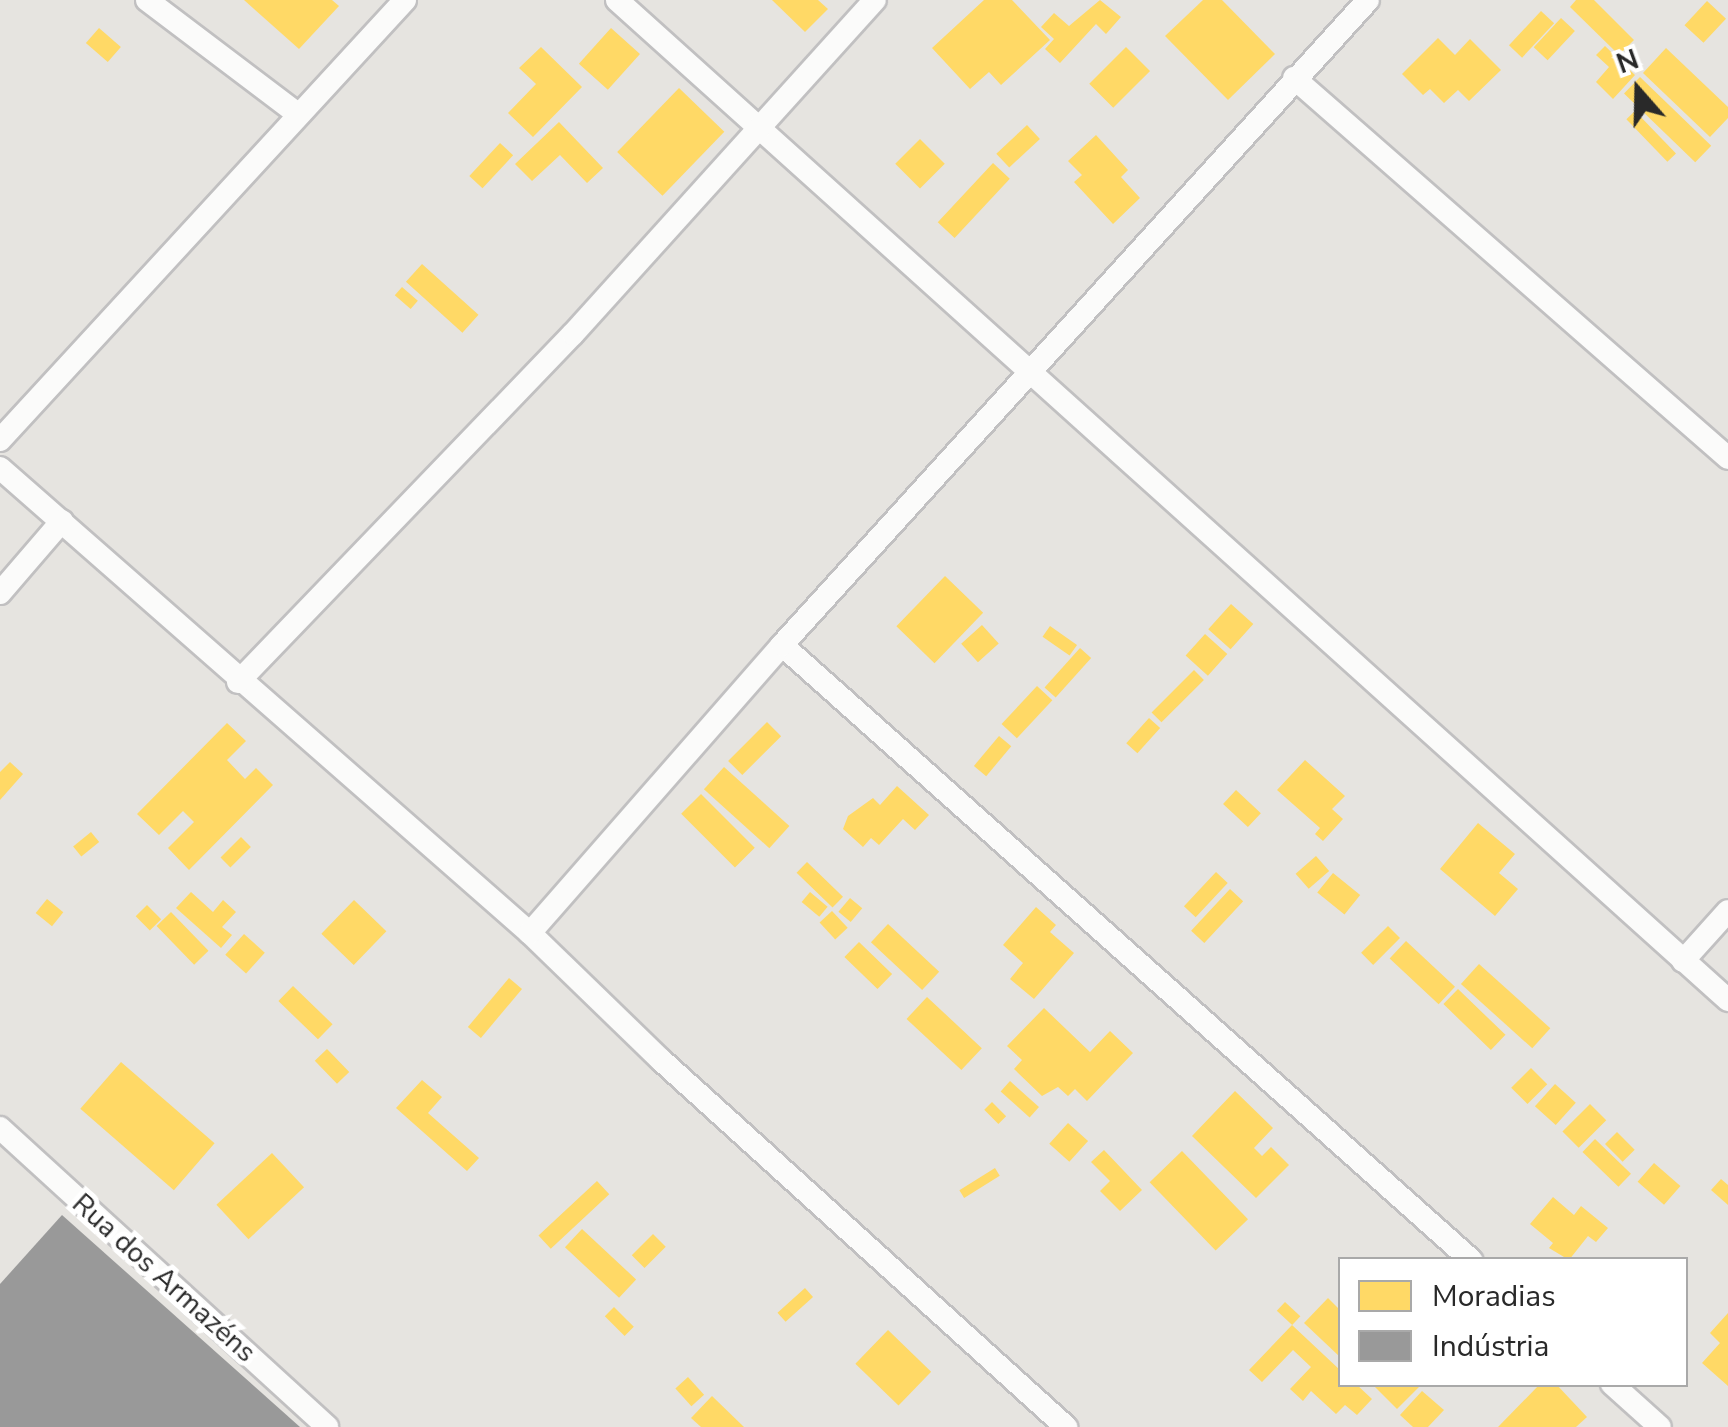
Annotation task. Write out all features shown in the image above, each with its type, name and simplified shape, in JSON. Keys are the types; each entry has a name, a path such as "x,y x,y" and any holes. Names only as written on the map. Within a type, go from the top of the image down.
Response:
{"street":[{"path":"147,0 298,114"},
{"path":"0,440 405,0"},
{"path":"617,0 1026,374 1728,1000"},
{"path":"238,682 373,546 875,0"},
{"path":"530,933 782,645 1368,0"},
{"path":"1294,78 1728,458"},
{"path":"0,468 238,682 530,933 661,1060 1066,1427"},
{"path":"0,592 62,521"},
{"path":"782,645 1468,1257"},
{"path":"1684,960 1728,911"},
{"name":"Rua dos Armazéns","path":"0,1128 328,1427"},
{"path":"1615,1387 1660,1427"}],"building: Moradias":[{"path":"244,0 332,0 339,6 299,49"},
{"path":"772,0 818,0 828,9 805,32"},
{"path":"984,0 1012,0 1050,40 1001,85 989,72 970,89 932,48"},
{"path":"1100,0 1121,17 1106,34 1096,24 1060,63 1045,49 1054,39 1041,27 1054,13 1069,26"},
{"path":"1203,0 1222,0 1275,54 1228,100 1165,36"},
{"path":"1576,0 1594,0 1634,40 1619,55 1570,7"},
{"path":"1707,1 1726,19 1704,43 1684,25"},
{"path":"1541,11 1554,23 1522,58 1509,45"},
{"path":"1561,18 1575,31 1548,60 1534,47"},
{"path":"99,28 121,47 108,62 86,43"},
{"path":"611,28 640,54 608,90 579,64"},
{"path":"1438,38 1455,55 1470,39 1501,70 1469,101 1458,90 1444,103 1430,89 1423,95 1402,74"},
{"path":"1605,46 1635,75 1613,99 1596,82 1609,67 1596,55"},
{"path":"541,47 582,87 533,137 508,113 536,84 519,68"},
{"path":"1126,47 1150,71 1113,108 1089,84"},
{"path":"1666,48 1728,107 1728,118 1710,137 1643,73"},
{"path":"1640,77 1711,146 1695,162 1624,94"},
{"path":"679,88 724,132 662,196 617,152"},
{"path":"1635,111 1676,153 1667,162 1626,119"},
{"path":"559,122 603,168 587,183 560,155 532,181 515,164"},
{"path":"1027,125 1040,139 1009,168 996,154"},
{"path":"1096,135 1128,170 1121,177 1140,198 1113,224 1074,182 1082,175 1068,161"},
{"path":"920,139 945,164 920,188 895,164"},
{"path":"500,143 513,155 482,188 469,176"},
{"path":"993,163 1010,179 955,238 938,222"},
{"path":"422,264 478,315 462,333 406,282"},
{"path":"402,287 418,301 411,309 395,295"},
{"path":"945,576 983,613 934,663 896,626"},
{"path":"1231,604 1253,624 1231,649 1208,629"},
{"path":"982,625 999,644 978,662 961,644"},
{"path":"1050,626 1077,645 1070,656 1043,637"},
{"path":"1205,634 1227,654 1208,676 1186,656"},
{"path":"1080,648 1091,658 1056,697 1045,687"},
{"path":"1194,670 1204,680 1161,722 1152,712"},
{"path":"1037,686 1052,700 1017,738 1002,724"},
{"path":"1149,718 1160,728 1137,753 1126,743"},
{"path":"767,722 781,736 742,775 728,761"},
{"path":"227,723 246,741 227,760 245,779 256,768 273,785 189,870 168,848 194,822 183,811 159,835 137,814"},
{"path":"999,736 1011,746 986,776 974,766"},
{"path":"1305,760 1345,796 1332,809 1343,819 1323,841 1315,834 1320,828 1277,790"},
{"path":"10,762 23,774 0,800 0,772"},
{"path":"724,767 789,826 769,848 704,789"},
{"path":"897,786 929,815 915,830 903,819 879,845 871,838 863,847 843,829 848,816 873,798 880,805"},
{"path":"1236,790 1261,813 1248,827 1223,804"},
{"path":"701,794 755,848 735,868 681,814"},
{"path":"1478,823 1515,854 1499,873 1518,889 1495,916 1440,869"},
{"path":"91,832 99,842 81,857 73,846"},
{"path":"241,837 251,847 230,867 220,858"},
{"path":"1316,856 1329,871 1309,889 1296,874"},
{"path":"807,862 843,897 833,908 797,873"},
{"path":"1216,872 1228,883 1196,917 1184,906"},
{"path":"1333,873 1360,895 1344,914 1317,892"},
{"path":"1230,889 1243,901 1204,943 1191,931"},
{"path":"191,892 213,912 223,900 236,912 222,927 232,935 221,948 176,908"},
{"path":"810,892 828,907 819,917 802,902"},
{"path":"850,898 862,908 851,922 838,912"},
{"path":"47,899 63,912 52,926 36,913"},
{"path":"354,900 386,931 354,965 321,934"},
{"path":"147,905 161,919 150,930 136,916"},
{"path":"1036,907 1056,925 1050,932 1074,953 1034,999 1010,979 1023,963 1003,945"},
{"path":"832,911 848,928 835,939 820,923"},
{"path":"171,912 209,951 194,965 157,926"},
{"path":"888,924 939,972 922,990 871,942"},
{"path":"1388,926 1400,938 1373,965 1361,953"},
{"path":"244,934 265,953 246,974 225,955"},
{"path":"1406,941 1455,987 1439,1004 1390,959"},
{"path":"859,942 892,974 878,989 844,957"},
{"path":"1479,964 1550,1028 1532,1048 1461,984"},
{"path":"509,978 522,989 481,1038 468,1027"},
{"path":"293,986 333,1024 318,1039 278,1001"},
{"path":"1458,989 1505,1035 1491,1050 1443,1004"},
{"path":"927,997 982,1048 961,1070 907,1019"},
{"path":"1044,1008 1090,1052 1110,1031 1133,1053 1087,1101 1075,1089 1068,1096 1058,1087 1042,1096 1014,1069 1022,1060 1007,1046"},
{"path":"327,1049 349,1072 337,1084 315,1061"},
{"path":"121,1062 215,1143 174,1190 80,1109"},
{"path":"1531,1068 1547,1084 1527,1104 1511,1088"},
{"path":"422,1080 442,1097 428,1113 479,1158 467,1171 396,1108"},
{"path":"1010,1081 1039,1107 1030,1118 1001,1091"},
{"path":"1555,1084 1576,1103 1556,1125 1535,1106"},
{"path":"1235,1091 1273,1128 1254,1148 1262,1156 1271,1147 1289,1165 1256,1198 1192,1136"},
{"path":"992,1102 1006,1116 998,1124 984,1110"},
{"path":"1590,1104 1606,1120 1579,1148 1562,1132"},
{"path":"1068,1123 1088,1141 1069,1162 1049,1144"},
{"path":"1617,1132 1635,1150 1623,1162 1605,1144"},
{"path":"1595,1139 1631,1174 1618,1187 1582,1152"},
{"path":"1104,1150 1142,1190 1120,1211 1100,1191 1110,1181 1091,1162"},
{"path":"1182,1151 1248,1219 1216,1251 1150,1182"},
{"path":"272,1153 304,1187 248,1239 216,1205"},
{"path":"1654,1163 1680,1186 1664,1205 1638,1182"},
{"path":"995,1168 1000,1176 964,1198 959,1190"},
{"path":"1721,1179 1728,1185 1728,1205 1711,1190"},
{"path":"597,1181 609,1194 551,1249 538,1236"},
{"path":"1553,1197 1574,1215 1581,1206 1608,1228 1596,1242 1588,1236 1571,1257 1564,1257 1549,1248 1553,1243 1530,1224"},
{"path":"582,1229 636,1279 619,1298 565,1247"},
{"path":"653,1234 666,1247 645,1268 632,1255"},
{"path":"805,1288 813,1297 786,1322 778,1313"},
{"path":"1328,1298 1338,1308 1338,1355 1304,1323"},
{"path":"1285,1302 1300,1316 1292,1325 1277,1311"},
{"path":"614,1307 634,1327 625,1336 605,1316"},
{"path":"1728,1313 1728,1386 1702,1363 1720,1343 1710,1333"},
{"path":"1292,1325 1338,1368 1338,1387 1359,1387 1372,1399 1357,1415 1345,1405 1336,1414 1311,1391 1303,1401 1290,1389 1311,1367 1293,1350 1262,1382 1249,1370"},
{"path":"888,1330 931,1372 899,1405 855,1364"},
{"path":"688,1377 704,1395 691,1406 675,1388"},
{"path":"1375,1387 1419,1387 1397,1409"},
{"path":"1537,1387 1559,1387 1587,1417 1576,1427 1498,1427"},
{"path":"1422,1391 1444,1410 1428,1427 1413,1427 1400,1415"},
{"path":"712,1396 744,1427 701,1427 691,1418"}],"building: Indústria":[{"path":"62,1215 300,1427 0,1427 0,1284"}]}
